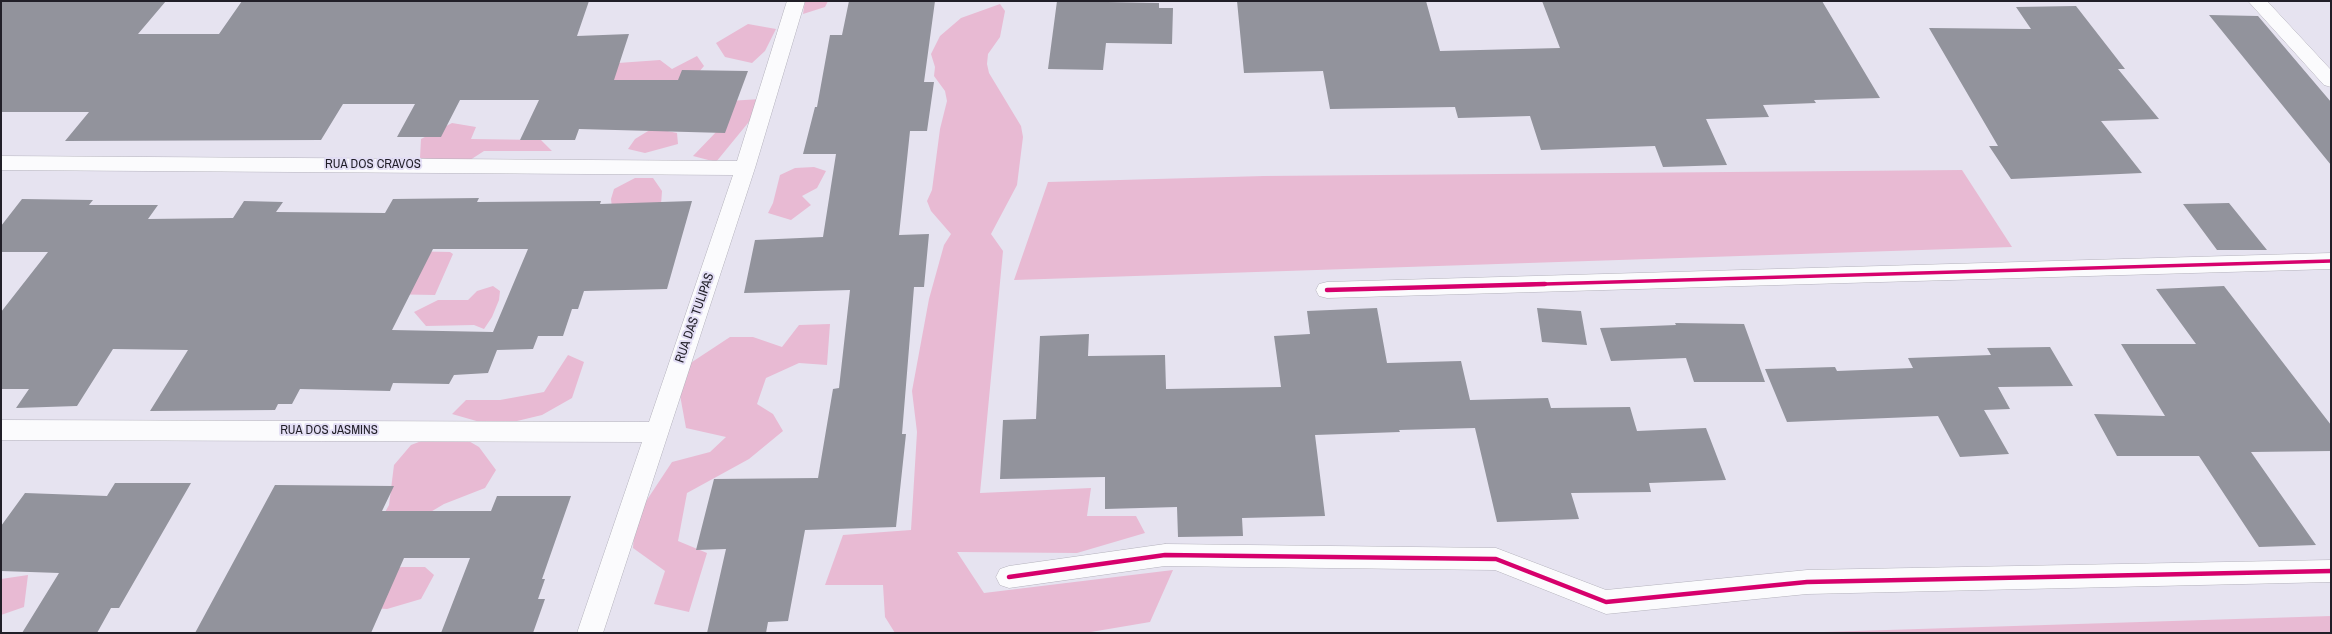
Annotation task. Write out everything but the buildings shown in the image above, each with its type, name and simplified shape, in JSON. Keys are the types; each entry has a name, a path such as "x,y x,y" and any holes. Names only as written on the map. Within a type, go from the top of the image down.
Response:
{"street":[{"name":"RUA DAS TULIPAS","path":"590,633 745,168 796,1"},
{"path":"2257,1 2331,81"},
{"name":"RUA DOS CRAVOS","path":"1,163 745,168"},
{"path":"1327,290 2331,261"},
{"name":"RUA DOS JASMINS","path":"1,430 656,432"},
{"path":"1009,577 1165,555 1496,559 1606,602 1807,582 2331,571"}],"shaded area":[{"path":"805,1 828,1 825,7 803,14"},
{"path":"1000,4 1005,11 1000,37 988,54 987,64 989,73 1021,126 1023,137 1017,185 991,234 1003,251 980,493 1091,488 1087,516 1136,516 1145,533 1077,553 957,552 984,593 1173,570 1150,622 1085,633 895,633 885,617 883,585 825,585 843,535 911,530 917,432 912,391 929,299 944,245 951,234 931,211 927,201 932,190 940,129 947,101 945,91 934,76 935,67 931,54 940,36 961,18"},
{"path":"748,24 776,29 765,51 752,63 725,57 716,43"},
{"path":"697,56 704,66 688,85 654,99 604,76 618,63 660,60 672,69"},
{"path":"761,99 757,112 716,162 693,156 718,130 728,101"},
{"path":"452,123 476,127 471,139 541,140 552,151 484,151 467,162 445,162 420,158 421,139"},
{"path":"653,128 677,133 678,144 645,153 628,149 635,139"},
{"path":"814,167 826,171 817,188 802,196 811,205 791,220 768,213 773,203 780,175 795,168"},
{"path":"1962,170 2012,247 1014,280 1048,182 1264,176"},
{"path":"635,178 653,178 662,191 661,205 612,208 611,199 614,189"},
{"path":"401,251 450,252 453,254 435,295 378,294"},
{"path":"493,286 500,291 499,300 492,317 484,329 474,325 426,326 414,312 438,300 468,300 477,291"},
{"path":"830,324 827,365 799,363 766,378 757,404 773,414 783,431 749,459 687,493 678,541 707,553 689,612 654,604 665,571 633,548 635,518 672,462 710,452 726,437 686,428 678,384 689,364 730,337 753,337 782,347 799,325"},
{"path":"568,355 584,362 572,398 542,415 517,421 480,422 452,414 466,400 500,400 544,392"},
{"path":"460,436 479,447 496,470 485,488 444,504 417,520 379,523 389,505 394,465 411,445 432,437"},
{"path":"425,567 434,575 421,599 387,609 356,607 383,569"},
{"path":"28,575 24,607 1,615 1,579"},
{"path":"2331,616 2331,633 1792,633"}],"cycle path":[{"path":"1327,290 2331,261"},
{"path":"1009,577 1165,555 1496,559 1606,602 1807,582 2331,571"}]}
